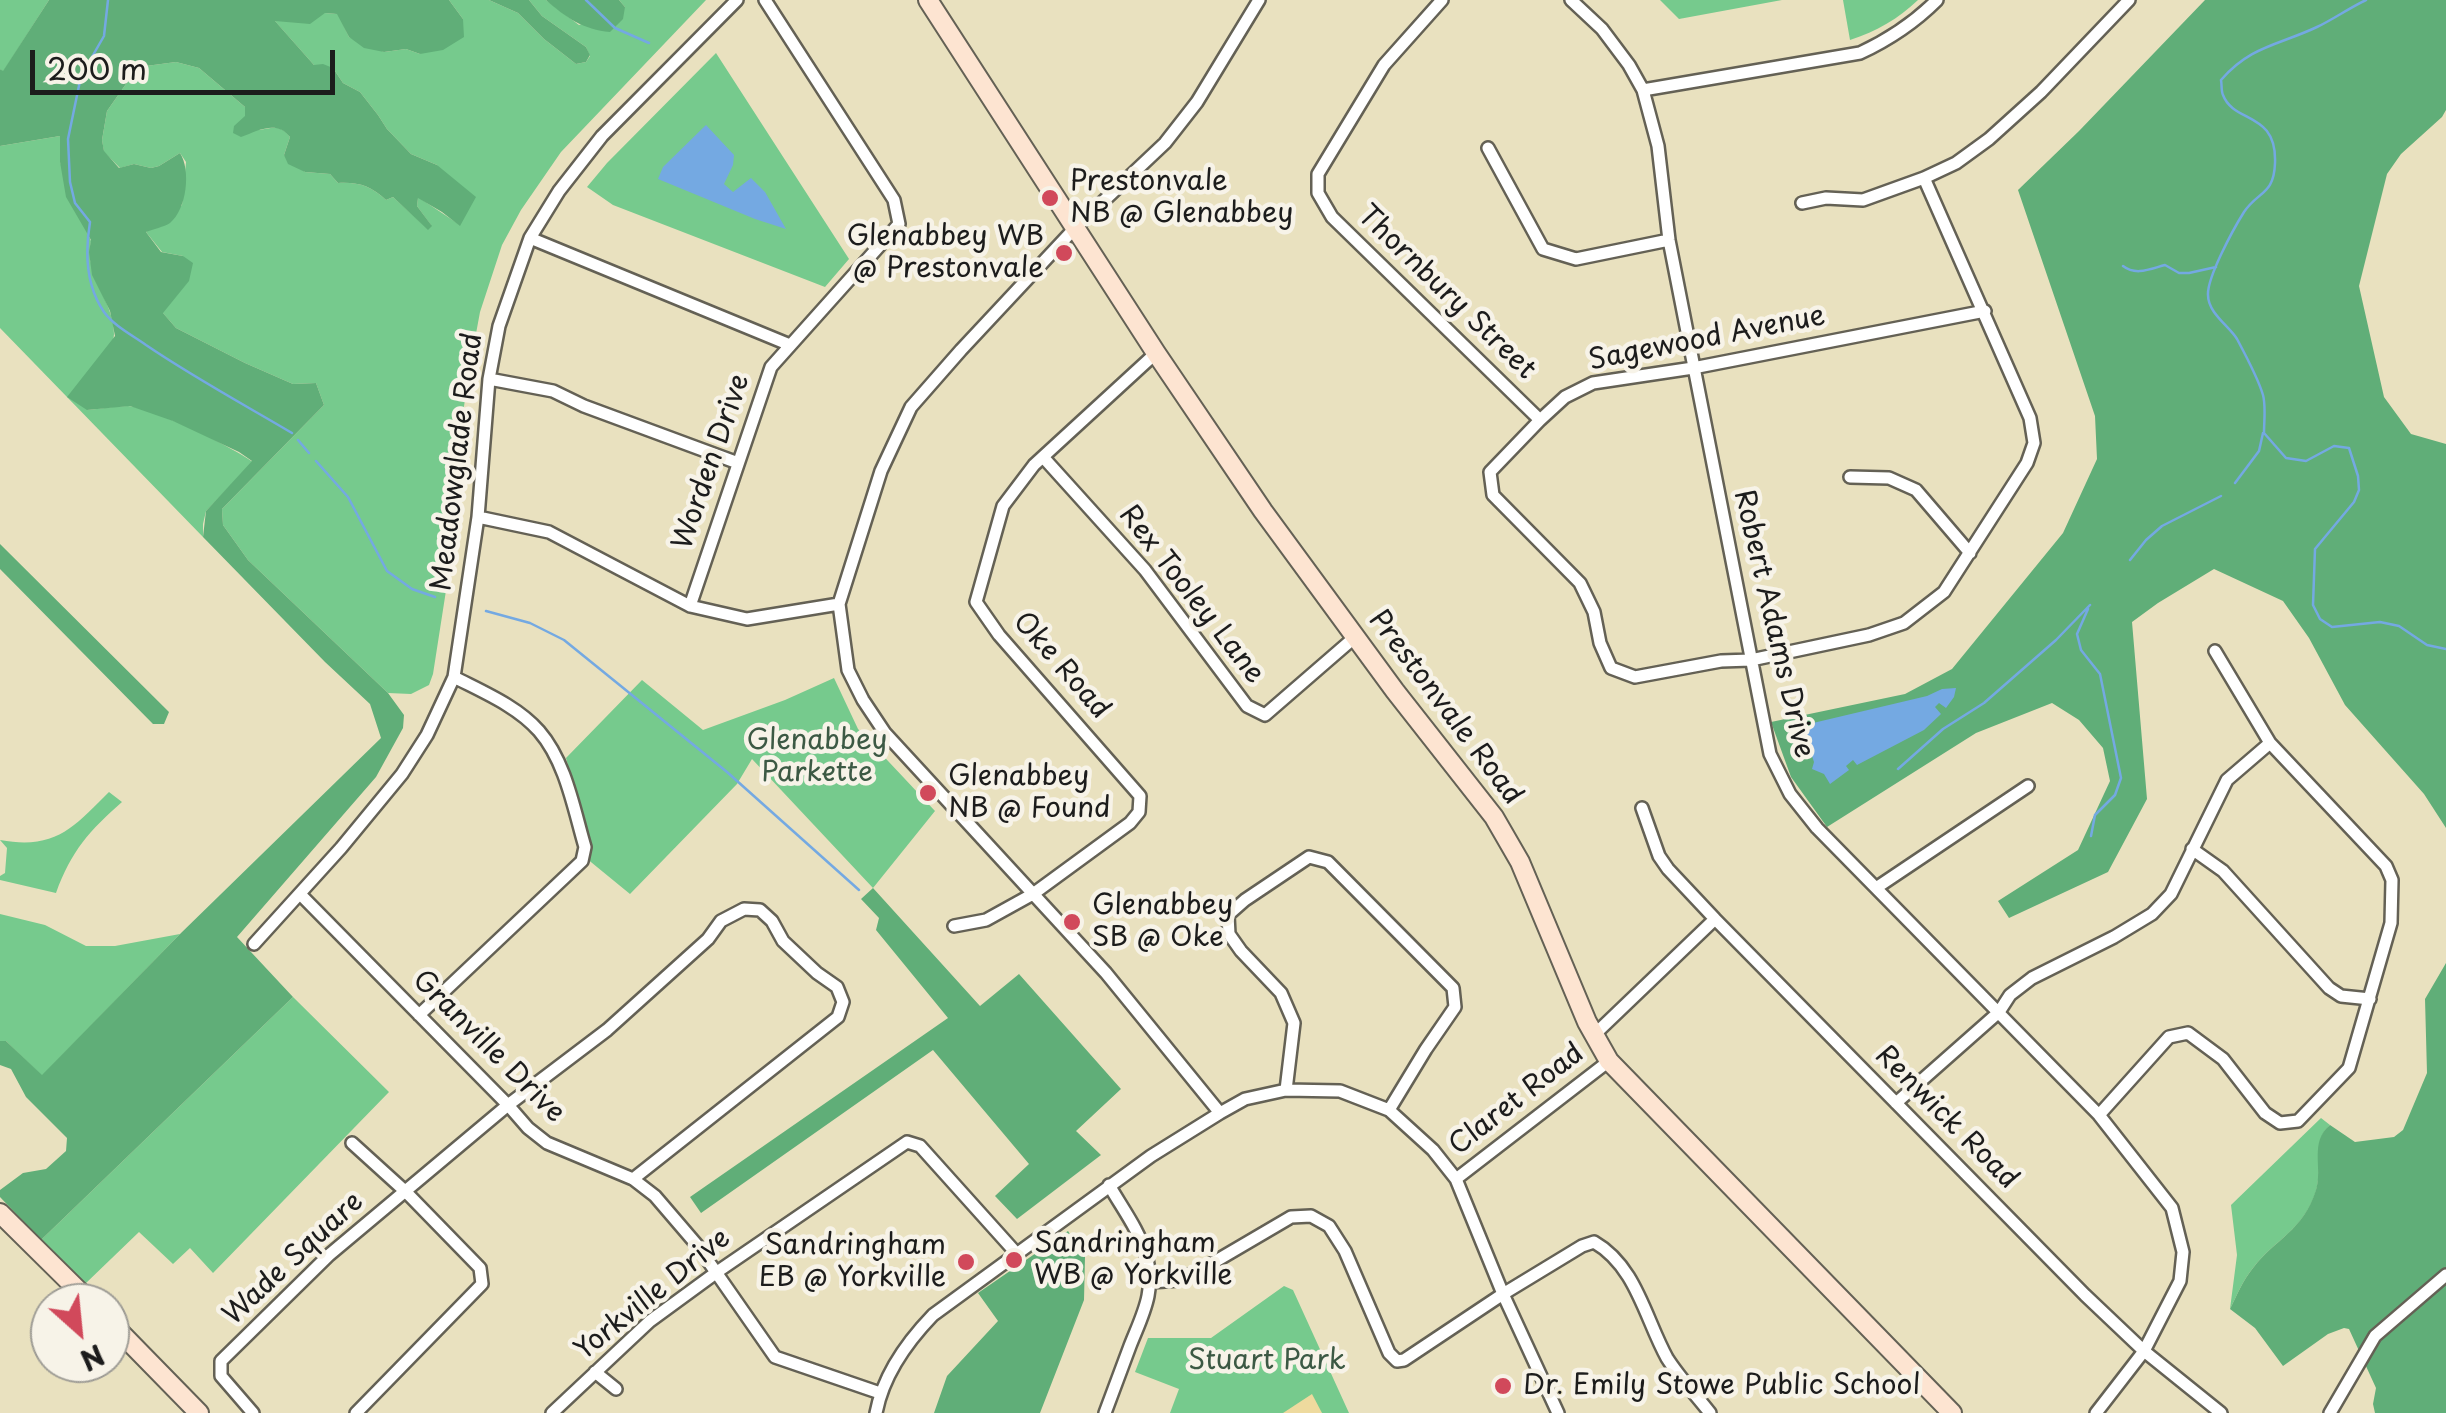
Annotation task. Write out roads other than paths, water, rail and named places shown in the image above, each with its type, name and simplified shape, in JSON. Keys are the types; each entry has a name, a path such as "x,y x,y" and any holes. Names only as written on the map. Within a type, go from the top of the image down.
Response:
{"street":[{"name":"Meadowglade Road","path":"254,944 402,774 427,735 454,677 478,517 489,379 500,326 530,238 559,191 602,136 737,0"},
{"name":"Worden Drive","path":"690,606 770,367 899,224 894,200 765,0"},
{"name":"Prestonvale Road","path":"928,0 1262,511 1510,841 1594,1035 1609,1061 1952,1413"},
{"path":"1220,1113 1106,973 885,734 848,670 839,604 881,471 911,408 1075,228 1176,129 1198,102 1259,0"},
{"name":"Thornbury Street","path":"1442,0 1384,65 1318,174 1318,193 1332,217 1540,420"},
{"name":"Robert Adams Drive","path":"1571,0 1602,29 1629,65 1643,90 1658,146 1669,240 1770,754 1790,794 1817,828 2099,1115 2172,1208 2183,1252 2180,1280 2144,1352 2096,1413"},
{"path":"1643,90 1860,52 1897,34 1937,0"},
{"path":"1802,202 1826,198 1862,200 1956,162 2040,92 2129,0"},
{"path":"1488,148 1543,249 1576,259 1669,240"},
{"path":"1751,660 1869,635 1904,623 1944,592 2027,463 2034,443 2030,418 1924,178"},
{"path":"530,238 790,345"},
{"name":"Sagewood Avenue","path":"1751,660 1721,661 1635,677 1611,668 1600,643 1594,612 1580,583 1493,495 1490,472 1565,397 1593,383 1693,368 1984,311"},
{"name":"Oke Road","path":"1033,894 1130,822 1139,812 1140,796 999,635 976,602 1003,506 1043,456 1156,353"},
{"path":"489,379 553,391 738,463"},
{"name":"Rex Tooley Lane","path":"1043,456 1145,570 1247,706 1265,715 1355,636"},
{"path":"1850,476 1888,478 1916,490 1970,553"},
{"path":"478,517 549,532 690,606 747,619 839,604"},
{"path":"2099,1115 2168,1038 2188,1033 2223,1059 2265,1113 2280,1123 2298,1121 2349,1068 2391,923 2392,880 2386,866 2270,743 2215,651"},
{"path":"419,1015 582,861 585,847 560,766 540,732 502,701 454,677"},
{"path":"1896,1104 2032,978 2152,914 2171,894 2227,780 2270,743"},
{"path":"1876,888 2028,786"},
{"name":"Renwick Road","path":"1642,808 1659,856 1714,919 2085,1295 2144,1352 2221,1413"},
{"path":"2192,849 2223,871 2329,988 2341,996 2370,999"},
{"path":"1286,1090 1294,1024 1281,993 1229,934 1228,914 1309,857 1328,862 1453,988 1455,1008 1389,1110"},
{"name":"Granville Drive","path":"300,894 528,1128 546,1143 633,1179 655,1196 717,1272 775,1357 880,1393"},
{"path":"954,926 986,920 1033,894"},
{"name":"Wade Square","path":"254,1413 221,1376 221,1361 329,1254 508,1105 608,1030 708,939 721,921 744,908 760,910 772,921 783,941 838,988 843,1002 838,1018 633,1179"},
{"path":"1594,1035 1714,919"},
{"name":"Claret Road","path":"1456,1179 1609,1061"},
{"path":"876,1413 880,1393 913,1337 933,1315 1151,1156 1245,1099 1286,1090 1340,1091 1389,1110 1433,1150 1456,1179 1558,1413"},
{"path":"352,1142 406,1192"},
{"name":"Yorkville Drive","path":"552,1413 650,1322 908,1142 920,1146 1016,1254"},
{"path":"1105,1413 1145,1313 1150,1282 1138,1234 1109,1186"},
{"name":"Wade Square","path":"356,1413 482,1284 480,1268 406,1192"},
{"path":"0,1212 71,1283"},
{"path":"1150,1282 1179,1280 1292,1217 1311,1216 1330,1226 1345,1251 1388,1354 1397,1361 1594,1242 1625,1268 1668,1360 1710,1413"},
{"path":"2330,1413 2375,1336 2446,1275"},
{"path":"130,1342 199,1413"},
{"path":"595,1372 616,1389"}],"water":[{"path":"706,125 734,155 724,184 733,192 751,178 765,192 786,229 658,179 663,167"},
{"path":"1956,688 1946,708 1939,703 1935,707 1941,714 1924,730 1857,765 1853,760 1846,766 1849,770 1830,784 1824,774 1812,769 1814,762 1804,732 1813,723"}],"waterway":[{"path":"108,0 104,36 81,76 68,139 75,203 90,222 88,268 98,302 108,317 129,334 292,433"},
{"path":"586,0 615,28 649,43"},
{"path":"2366,0 2317,27 2254,53 2221,80 2228,104 2269,135 2275,163 2272,181 2249,205 2228,241 2208,295 2211,308 2237,339 2258,381 2264,399 2264,433 2286,458 2306,461 2334,446 2349,448 2359,490 2354,502 2315,549 2313,605 2320,619 2332,627 2380,622 2399,626 2427,645 2446,649"},
{"path":"2123,266 2138,271 2165,265 2179,273 2216,267"},
{"path":"2235,483 2259,451 2263,433"},
{"path":"298,440 309,453"},
{"path":"316,461 348,497 387,571 412,589 435,597"},
{"path":"2130,560 2162,526 2221,496"},
{"path":"1898,769 1943,729 1984,703 2090,605"},
{"path":"2088,609 2077,634 2081,650 2100,674 2121,778 2115,795 2095,815 2091,836"},
{"path":"486,611 530,623 564,640 727,772 859,890"}],"place":[{"name":"Prestonvale NB @ Glenabbey","path":"1050,198"},
{"name":"Glenabbey WB @ Prestonvale","path":"1064,253"},
{"name":"Glenabbey NB @ Found","path":"928,793"},
{"name":"Glenabbey SB @ Oke","path":"1072,922"},
{"name":"Sandringham WB @ Yorkville","path":"1014,1260"},
{"name":"Sandringham EB @ Yorkville","path":"966,1262"},
{"name":"Dr. Emily Stowe Public School","path":"1503,1386"}],"park label":[{"name":"Glenabbey Parkette","path":"817,757"},
{"name":"Stuart Park","path":"1267,1361"}]}
